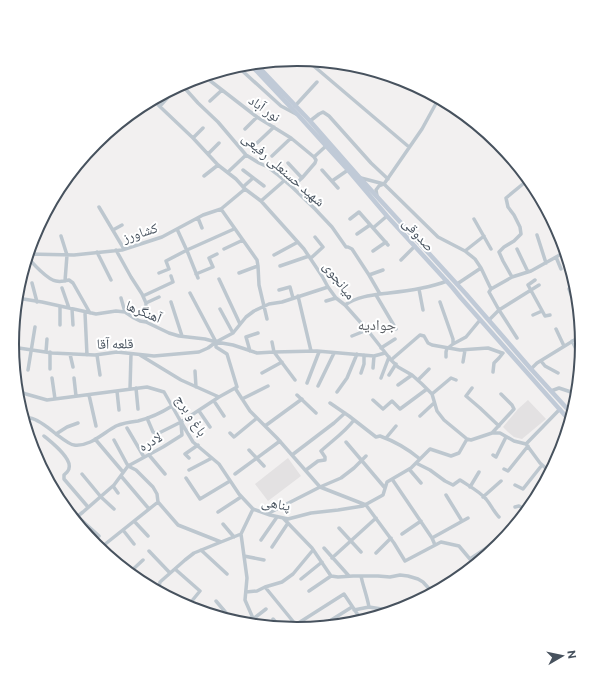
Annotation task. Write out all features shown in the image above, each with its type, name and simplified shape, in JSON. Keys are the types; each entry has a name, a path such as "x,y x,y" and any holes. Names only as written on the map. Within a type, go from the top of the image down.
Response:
{"main road":[{"name":"صدوقی","path":"260,68 310,121 452,278 568,409"},
{"name":"صدوقی","path":"255,69 348,170 387,216 416,246 566,416"},
{"path":"447,281 452,278"},
{"path":"452,287 457,284"}],"street":[{"path":"316,67 409,147"},
{"path":"243,71 281,106 298,115"},
{"name":"نور آباد","path":"210,80 257,117 291,138 314,157"},
{"path":"295,106 317,82"},
{"name":"شهید حسنعلی رفیعی","path":"186,89 218,122 246,155 258,163 268,167 292,187 332,227 346,247 352,249 369,275 396,329"},
{"path":"210,101 222,90"},
{"path":"160,106 167,99"},
{"path":"379,199 376,194 376,190 388,179 422,129 436,103"},
{"name":"میانجوی","path":"157,104 193,138 218,165 261,201 310,257 336,298 345,305 390,359 412,375 432,394"},
{"path":"310,121 323,112 330,116 371,163 388,179"},
{"path":"245,129 257,117"},
{"path":"257,143 274,127"},
{"path":"193,138 203,128"},
{"path":"272,156 291,138"},
{"path":"208,154 219,143"},
{"path":"292,187 316,163 314,157 326,146"},
{"path":"228,172 246,155"},
{"path":"288,163 302,178"},
{"path":"204,176 218,165"},
{"path":"243,170 264,186"},
{"path":"322,170 338,188"},
{"path":"332,181 348,170"},
{"name":"کشاورز","path":"34,255 67,255 124,249 162,237 203,215 221,209 253,178"},
{"path":"360,178 384,184 438,237 465,251 481,268 492,289"},
{"path":"261,201 284,180"},
{"path":"512,277 503,262 500,252 521,234 520,227 508,207 506,198 523,183"},
{"path":"99,207 124,249"},
{"path":"221,209 257,260 259,285 267,319"},
{"path":"350,219 359,212 387,243 373,251"},
{"path":"357,234 387,216"},
{"path":"198,218 202,228"},
{"path":"474,219 491,249"},
{"path":"113,230 122,225"},
{"path":"177,229 197,276 213,267 209,258 217,254"},
{"path":"159,273 169,269 166,261 234,229"},
{"path":"61,236 67,255 65,281"},
{"path":"465,251 484,236"},
{"path":"537,236 546,263"},
{"path":"280,266 310,257 323,246 315,237"},
{"path":"224,249 243,240"},
{"path":"274,254 298,242"},
{"path":"402,260 416,246"},
{"path":"517,249 528,272"},
{"path":"116,250 146,303 146,322"},
{"path":"97,252 111,280"},
{"path":"517,338 489,292 512,277 528,272 560,255"},
{"path":"556,257 561,269"},
{"path":"32,261 34,265 55,281 69,280 73,283 90,313"},
{"path":"239,273 258,266"},
{"path":"457,284 481,268"},
{"path":"369,275 384,270"},
{"path":"143,296 173,282 171,276"},
{"path":"218,278 240,324"},
{"path":"535,280 528,285 530,290 545,316 550,315"},
{"path":"345,305 357,298 437,285 447,281"},
{"path":"32,283 37,302"},
{"path":"489,320 499,310 539,285"},
{"path":"280,290 290,287 293,298"},
{"name":"قلعه آقا","path":"19,348 87,355 117,352 154,356 199,352 232,333 246,316 264,306 282,302 328,287"},
{"path":"62,288 71,309 73,325"},
{"path":"419,288 423,310"},
{"path":"569,289 571,293"},
{"path":"190,293 216,342 216,346 227,354 237,387 235,388 250,412 280,441 320,487 366,505 391,538 405,561 440,542 459,546 470,559 484,550"},
{"path":"298,296 311,352"},
{"path":"146,303 160,297"},
{"path":"121,298 125,312"},
{"path":"326,301 336,298"},
{"name":"آهنگرها","path":"22,299 85,313 96,314 116,311 125,312 140,321 146,322 169,333 233,345 257,353 319,352 374,356"},
{"path":"171,302 182,336"},
{"path":"440,302 453,339 453,344"},
{"path":"60,307 60,325"},
{"path":"220,309 232,333"},
{"path":"533,315 542,311"},
{"path":"85,313 87,355"},
{"path":"446,357 448,348 466,337 480,320"},
{"path":"28,370 34,327"},
{"path":"556,329 564,346"},
{"path":"352,336 367,330"},
{"path":"250,351 246,337 258,333"},
{"path":"380,378 390,359 420,335 424,336 428,343 432,345 460,350 488,348 502,353"},
{"path":"46,338 50,369"},
{"path":"381,348 395,339"},
{"path":"531,369 575,339"},
{"path":"572,341 575,347"},
{"path":"272,342 274,352 295,380"},
{"path":"493,372 494,363 506,348"},
{"path":"463,362 466,350"},
{"path":"307,383 319,352"},
{"path":"318,386 334,353"},
{"path":"373,368 374,356 385,353"},
{"path":"70,354 73,367"},
{"path":"130,389 131,354"},
{"path":"137,354 181,380 219,397"},
{"path":"336,392 347,378 357,354"},
{"path":"97,355 100,375"},
{"path":"361,373 364,364 364,355"},
{"path":"541,361 545,366 558,373"},
{"path":"262,373 282,362"},
{"path":"389,375 396,364"},
{"path":"418,380 429,369"},
{"path":"195,371 196,387"},
{"path":"398,385 412,375"},
{"path":"52,378 55,399"},
{"path":"74,378 76,396"},
{"path":"456,380 451,378 432,394 437,411 444,420 467,439 472,440 492,433 500,433 514,441 527,445 540,464 545,468"},
{"path":"242,399 268,386"},
{"name":"باغ و برج","path":"23,393 47,400 147,387 164,392 193,442 219,464 241,497 254,509"},
{"path":"136,388 138,409"},
{"path":"146,418 153,432 157,434 181,422 235,388"},
{"path":"472,388 466,396 499,426"},
{"path":"551,391 559,388 571,392"},
{"path":"374,400 383,409 392,401 400,409 427,389"},
{"path":"117,391 119,410"},
{"path":"492,433 514,409 501,394"},
{"path":"89,395 96,426"},
{"path":"297,395 316,413"},
{"path":"265,426 302,399"},
{"path":"214,400 224,416"},
{"path":"330,403 376,437 380,436 386,438 410,451 420,459"},
{"path":"420,416 434,403"},
{"path":"29,418 35,420 49,429 72,446 91,442 118,426 161,413 172,406"},
{"path":"504,469 508,471 527,445 560,409"},
{"path":"199,411 210,428"},
{"path":"292,455 345,413"},
{"path":"230,433 234,436 257,418"},
{"path":"306,470 318,461 325,460 322,451 341,435 354,420"},
{"name":"لادره","path":"78,516 101,497 128,466 182,435 181,422"},
{"path":"56,434 67,427 78,423"},
{"path":"386,438 396,426"},
{"path":"127,428 144,458"},
{"path":"44,436 66,458 70,465 69,470 64,475 64,479 88,508"},
{"path":"493,455 496,457 506,437"},
{"path":"95,439 150,509"},
{"path":"366,505 383,495 387,482 409,469 430,449 451,456 459,453 467,439"},
{"path":"114,440 128,466 136,470 153,487 157,494 158,502 178,525 221,542"},
{"path":"235,474 280,441"},
{"path":"346,442 385,488"},
{"path":"189,458 185,454 198,446"},
{"path":"249,450 264,466"},
{"path":"149,455 165,474"},
{"path":"266,514 341,478 366,456"},
{"path":"189,470 212,458"},
{"path":"416,463 453,485 460,480 483,497 499,518"},
{"path":"515,485 523,489 542,465"},
{"path":"409,469 421,484"},
{"path":"470,487 479,472"},
{"path":"82,474 101,497 114,509"},
{"path":"186,478 200,499 230,481"},
{"path":"392,479 421,521 435,545"},
{"path":"483,497 501,481"},
{"path":"112,486 118,493"},
{"path":"446,495 462,521"},
{"path":"218,512 241,497"},
{"path":"104,545 158,502"},
{"name":"پناهی","path":"241,534 254,509 266,514 288,519 311,513 366,505"},
{"path":"516,507 522,507"},
{"path":"261,540 277,517"},
{"path":"282,518 313,550 331,576"},
{"path":"332,558 376,518"},
{"path":"432,538 468,518"},
{"path":"134,521 148,536"},
{"path":"402,534 421,521"},
{"path":"272,547 288,523"},
{"path":"223,524 234,537"},
{"path":"339,528 361,552"},
{"path":"90,529 99,536"},
{"path":"123,530 134,544"},
{"path":"159,586 160,582 194,553 241,534 247,578 245,600 253,618 266,609"},
{"path":"376,553 391,538"},
{"path":"324,548 349,576"},
{"path":"201,550 227,574"},
{"path":"246,592 282,582 293,574 313,550"},
{"path":"149,551 170,573"},
{"path":"244,556 264,560"},
{"path":"134,569 143,560"},
{"path":"301,579 322,562"},
{"path":"175,569 200,591 192,601"},
{"path":"310,591 331,576 408,576 418,579 429,589"},
{"path":"361,576 369,607"},
{"path":"265,586 293,622"},
{"path":"300,622 344,594 358,615"},
{"path":"216,601 226,613"},
{"path":"331,620 353,608 369,607 381,609"}],"shaded area":[{"path":"528,400 546,419 522,439 514,437 503,427 518,409"},
{"path":"288,458 301,476 268,501 255,484"}],"district":[{"name":"جوادیه","path":"377,324"}]}
